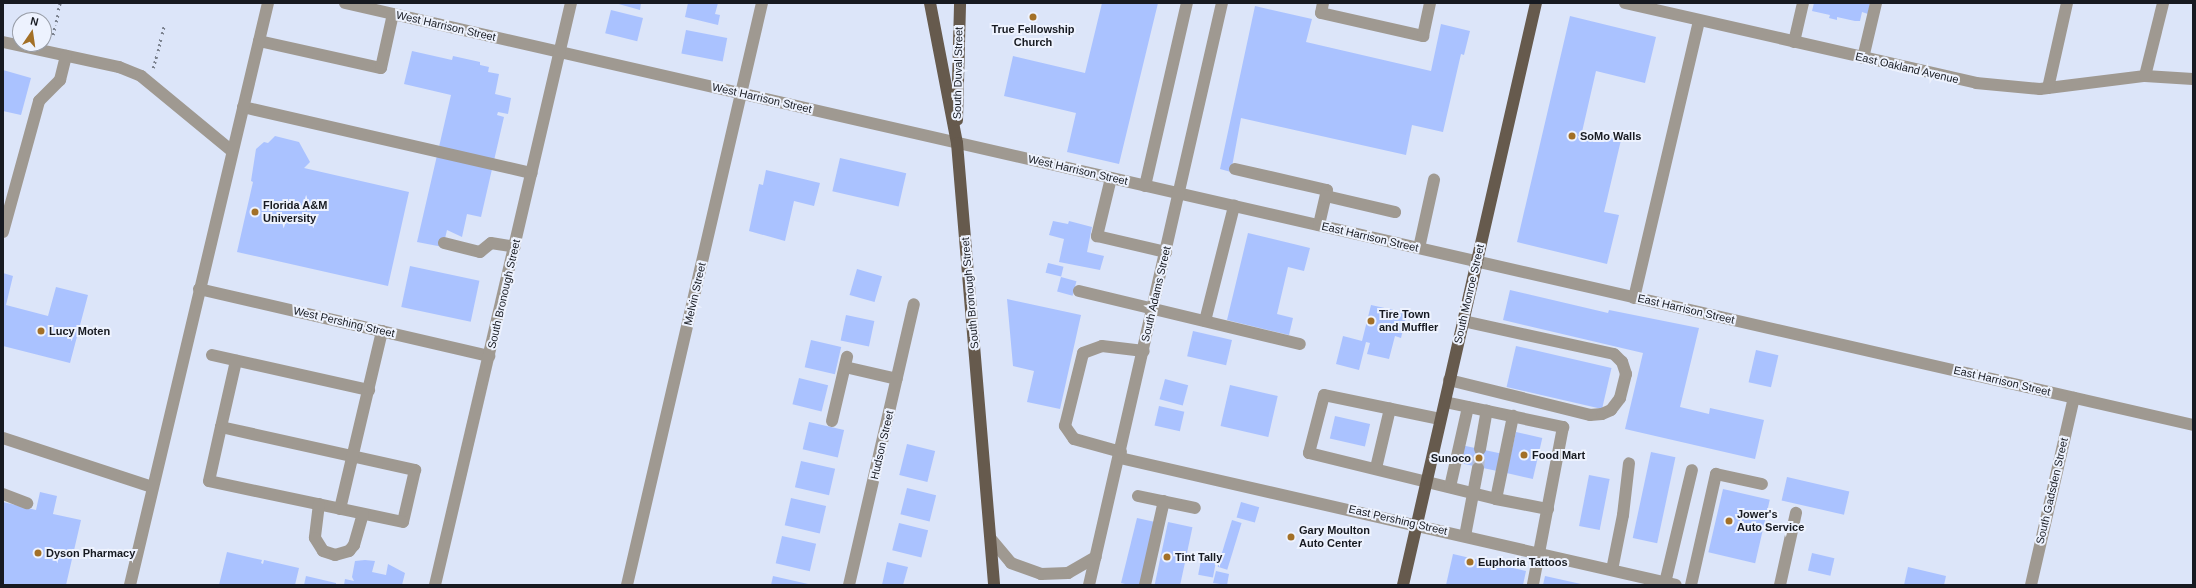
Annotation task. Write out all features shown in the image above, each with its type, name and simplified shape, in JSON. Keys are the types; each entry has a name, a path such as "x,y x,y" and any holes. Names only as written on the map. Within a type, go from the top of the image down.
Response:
{"main road":[{"name":"South Bronough Street","path":"930,3 957,143 994,585"},
{"name":"South Duval Street","path":"957,143 960,3"},
{"name":"South Monroe Street","path":"1403,585 1536,3"}],"street":[{"path":"130,585 152,487 268,3"},
{"name":"West Harrison Street","path":"345,3 1179,194"},
{"name":"South Bronough Street","path":"435,585 571,3"},
{"name":"Melvin Street","path":"627,585 762,3"},
{"path":"1145,186 1187,3"},
{"name":"South Adams Street","path":"1089,585 1121,455 1222,3"},
{"path":"1323,3 1321,13 1423,36 1430,3"},
{"name":"East Oakland Avenue","path":"1625,3 1976,84 2048,88 2145,76 2193,79"},
{"path":"1794,42 1803,3"},
{"path":"1863,58 1876,3"},
{"path":"2048,88 2067,3"},
{"path":"2145,76 2163,3"},
{"path":"259,41 381,68 393,14"},
{"path":"1634,298 1699,20"},
{"path":"4,40 66,56 119,67 141,76 232,151"},
{"path":"3,232 39,101 60,80 66,56"},
{"path":"243,107 532,173"},
{"path":"1235,170 1327,190 1319,226"},
{"path":"1111,178 1097,236 1166,252"},
{"path":"1419,248 1434,180"},
{"name":"East Harrison Street","path":"1179,194 2193,425"},
{"path":"1326,196 1395,212"},
{"path":"1205,321 1234,206"},
{"path":"444,243 480,252 490,243 515,247"},
{"name":"West Pershing Street","path":"199,289 489,356"},
{"path":"1079,290 1300,344"},
{"name":"Hudson Street","path":"849,585 914,304"},
{"path":"1449,380 1590,415 1602,414 1611,410 1620,398 1626,374 1622,362 1614,354 1463,321"},
{"path":"340,509 382,331"},
{"name":"East Pershing Street","path":"1144,351 1102,346 1083,353 1065,426 1074,439 1121,455 1671,584"},
{"path":"212,355 368,390"},
{"path":"221,427 415,470 403,522 209,481 221,427 236,361"},
{"path":"832,421 846,362 897,379"},
{"path":"1440,419 1324,395 1309,453 1426,480 1496,499 1548,509"},
{"name":"South Gadsden Street","path":"2031,585 2074,398"},
{"path":"1445,402 1563,427 1533,585"},
{"path":"1450,487 1468,407"},
{"path":"1376,468 1390,409"},
{"path":"1480,449 1487,411"},
{"path":"1496,499 1513,416"},
{"path":"4,439 152,487"},
{"path":"1612,570 1623,515 1629,463"},
{"path":"1465,536 1478,468"},
{"path":"1671,584 1692,470"},
{"path":"1691,585 1716,474 1762,484"},
{"path":"3,494 27,503"},
{"path":"1138,496 1195,508"},
{"path":"1145,585 1164,501"},
{"path":"319,504 315,538 323,551 335,555 349,551 354,545 362,514"},
{"path":"1780,585 1796,513"},
{"path":"990,540 1011,563 1042,574 1068,573 1096,557"}],"path":[{"path":"53,35 60,3"},
{"path":"153,68 164,25"}],"building":[{"path":"615,3 641,3 640,10"},
{"path":"688,3 718,3 715,14 720,15 718,25 685,17"},
{"path":"1102,3 1158,3 1119,164 1067,152 1076,113 1004,96 1013,56 1085,73"},
{"path":"1814,3 1870,3 1868,14 1862,12 1860,21 1855,21 1837,17 1837,20 1829,18 1830,15 1812,11"},
{"path":"1255,6 1312,19 1306,42 1431,71 1441,24 1470,31 1464,55 1461,54 1443,132 1412,125 1406,155 1241,118 1231,172 1220,169"},
{"path":"611,10 643,18 637,41 605,33"},
{"name":"SoMo Walls","path":"1570,16 1656,37 1645,83 1596,71 1582,132 1621,140 1604,212 1619,215 1607,264 1517,242"},
{"path":"686,30 727,38 723,62 681,54"},
{"path":"412,51 452,60 453,56 480,62 480,65 489,67 488,72 499,74 495,94 511,98 508,114 498,112 497,115 504,117 481,217 467,214 462,237 447,230 443,247 417,242 451,95 404,84"},
{"path":"3,70 31,78 21,115 3,111"},
{"path":"275,136 299,142 310,162 304,168 409,192 388,286 237,252 253,182 251,181 256,149 264,142 268,143"},
{"path":"840,158 906,173 899,206 832,191"},
{"path":"766,170 820,183 814,206 794,201 785,241 749,231 759,184 763,185"},
{"path":"1053,221 1068,224 1069,221 1092,227 1087,252 1104,256 1100,270 1059,262 1064,239 1049,235"},
{"path":"1248,233 1310,248 1304,271 1288,267 1277,314 1293,318 1289,335 1227,320"},
{"path":"1048,263 1064,267 1061,277 1046,273"},
{"path":"410,266 479,281 471,322 401,307"},
{"path":"857,269 882,276 875,302 850,295"},
{"name":"Lucy Moten","path":"3,273 13,276 6,305 48,316 56,287 88,295 70,363 3,346"},
{"path":"1061,277 1076,281 1073,296 1057,291"},
{"path":"1510,290 1608,313 1609,310 1699,328 1680,407 1709,414 1710,408 1764,420 1755,459 1625,429 1643,353 1503,320"},
{"path":"1007,299 1081,315 1060,409 1027,402 1034,371 1013,366"},
{"path":"1371,305 1407,313 1401,338 1395,336 1389,359 1367,354 1370,343 1366,342 1359,370 1336,364 1343,336 1362,341"},
{"path":"846,315 874,321 869,346 841,340"},
{"path":"1193,331 1232,340 1226,365 1187,356"},
{"path":"811,340 841,347 835,374 805,367"},
{"path":"1516,346 1611,368 1602,409 1507,387"},
{"path":"1756,350 1778,355 1771,387 1749,382"},
{"path":"799,378 828,385 822,411 792,404"},
{"path":"1165,379 1188,385 1183,405 1160,399"},
{"path":"1230,385 1278,396 1268,437 1221,426"},
{"path":"1159,406 1184,412 1180,431 1155,425"},
{"path":"1335,416 1370,424 1365,447 1330,438"},
{"path":"809,422 844,430 838,457 803,449"},
{"name":"Food Mart","path":"1516,432 1542,438 1533,479 1507,473"},
{"path":"907,444 935,451 927,482 899,475"},
{"name":"Sunoco","path":"1461,445 1502,454 1498,471 1457,463"},
{"path":"1651,452 1675,457 1657,543 1633,538"},
{"path":"801,461 835,469 829,495 795,487"},
{"path":"1589,475 1610,479 1600,530 1579,526"},
{"path":"1787,477 1849,491 1844,515 1782,500"},
{"path":"907,488 936,495 930,521 900,514"},
{"path":"1723,489 1770,500 1755,563 1708,552"},
{"name":"Dyson Pharmacy","path":"40,492 57,496 53,514 81,520 66,585 3,585 3,502 36,510"},
{"path":"791,498 826,506 820,533 785,525"},
{"path":"1241,502 1259,507 1255,523 1237,517"},
{"path":"1137,518 1155,522 1140,585 1129,585 1121,583"},
{"path":"1232,520 1242,523 1227,570 1218,567"},
{"path":"1168,522 1192,527 1180,585 1155,585"},
{"path":"899,523 928,530 921,557 892,550"},
{"path":"782,536 816,544 810,571 776,563"},
{"path":"227,552 262,560 261,563 263,564 264,560 299,568 295,585 219,585"},
{"path":"1812,553 1834,558 1830,576 1808,571"},
{"name":"Euphoria Tattoos","path":"1453,554 1526,571 1523,585 1446,585"},
{"path":"1202,555 1217,558 1213,577 1198,575"},
{"path":"355,561 375,561 372,572 386,575 388,564 405,573 402,585 344,585 345,579 354,581 352,577"},
{"path":"887,562 908,567 903,585 882,585"},
{"path":"1908,567 1946,576 1944,585 1904,585"},
{"path":"1216,571 1229,574 1227,585 1213,583"},
{"path":"306,576 336,583 336,585 304,585"},
{"path":"773,576 808,584 808,585 771,585"},
{"path":"1545,576 1581,584 1581,585 1543,585"}],"tunnel":[{"path":"1478,468 1480,449"}],"place":[{"name":"True Fellowship Church","path":"1033,17"},
{"name":"SoMo Walls","path":"1572,136"},
{"name":"Florida A&M University","path":"255,212"},
{"name":"Tire Town and Muffler","path":"1371,321"},
{"name":"Lucy Moten","path":"41,331"},
{"name":"Food Mart","path":"1524,455"},
{"name":"Sunoco","path":"1479,458"},
{"name":"Jower's Auto Service","path":"1729,521"},
{"name":"Gary Moulton Auto Center","path":"1291,537"},
{"name":"Dyson Pharmacy","path":"38,553"},
{"name":"Tint Tally","path":"1167,557"},
{"name":"Euphoria Tattoos","path":"1470,562"}]}
